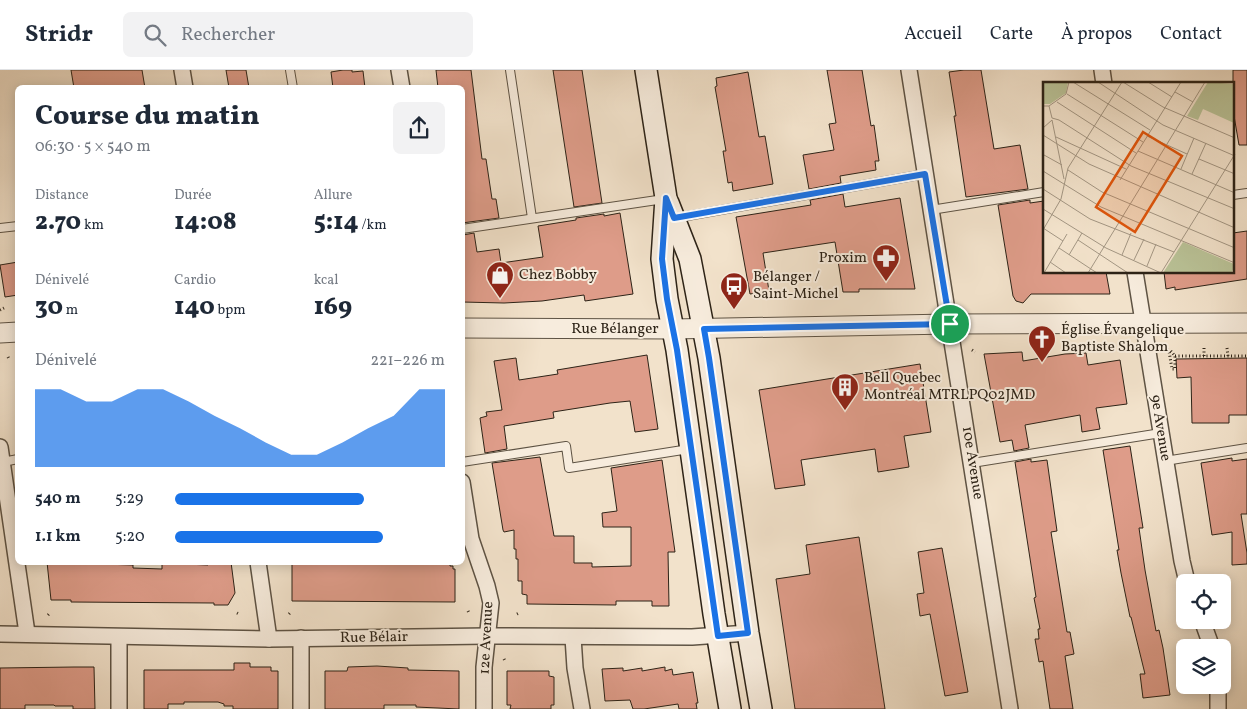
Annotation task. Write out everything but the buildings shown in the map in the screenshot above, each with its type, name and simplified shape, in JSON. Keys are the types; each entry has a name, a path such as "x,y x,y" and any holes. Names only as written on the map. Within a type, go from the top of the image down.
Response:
{"main road":[{"path":"646,70 666,198 662,259 667,299 730,709"},
{"path":"666,198 690,259 704,329 748,633 761,709"}],"street":[{"path":"182,70 184,85"},
{"path":"399,70 402,85"},
{"name":"10e Avenue","path":"908,70 1010,709"},
{"name":"9e Avenue","path":"1135,274 1185,574"},
{"name":"Rue Bélanger","path":"465,328 704,329 950,324 1247,323"},
{"path":"0,332 15,332"},
{"path":"0,446 10,461 15,512"},
{"name":"12e Avenue","path":"465,501 471,538 491,603 487,636 484,709"},
{"path":"20,565 27,633"},
{"path":"258,565 270,639"},
{"name":"Rue Bélair","path":"0,634 270,639 487,636 692,637 748,633"},
{"path":"119,637 119,709"},
{"path":"573,637 575,668 582,709"},
{"path":"301,709 302,638"},
{"path":"1218,694 1218,709"}],"lane":[{"path":"290,70 292,85"},
{"path":"510,70 532,218"},
{"path":"674,218 925,174"},
{"path":"931,210 1043,192"},
{"path":"1234,195 1247,193"},
{"path":"465,229 666,198"},
{"path":"0,228 15,226"},
{"path":"972,463 1161,434"},
{"path":"465,462 566,446 569,468 691,449"},
{"path":"1165,461 1247,448"}],"path":[{"path":"0,310 4,308"},
{"path":"1166,348 1169,351 1172,369 1175,369 1175,356 1170,350"},
{"path":"1204,348 1204,356"},
{"path":"1227,348 1228,356"},
{"path":"1175,356 1247,356"}],"place":[{"name":"Proxim","path":"886,282"},
{"name":"Chez Bobby","path":"500,299"},
{"name":"Bélanger / Saint-Michel","path":"734,310"},
{"name":"Église Évangelique Baptiste Shalom","path":"1042,363"},
{"name":"Bell Quebec Montréal MTRLPQ02JMD","path":"845,411"}],"route":[{"path":"925,174 950,324 704,329 748,633 718,636 662,259 666,198 674,218 925,174"}]}
